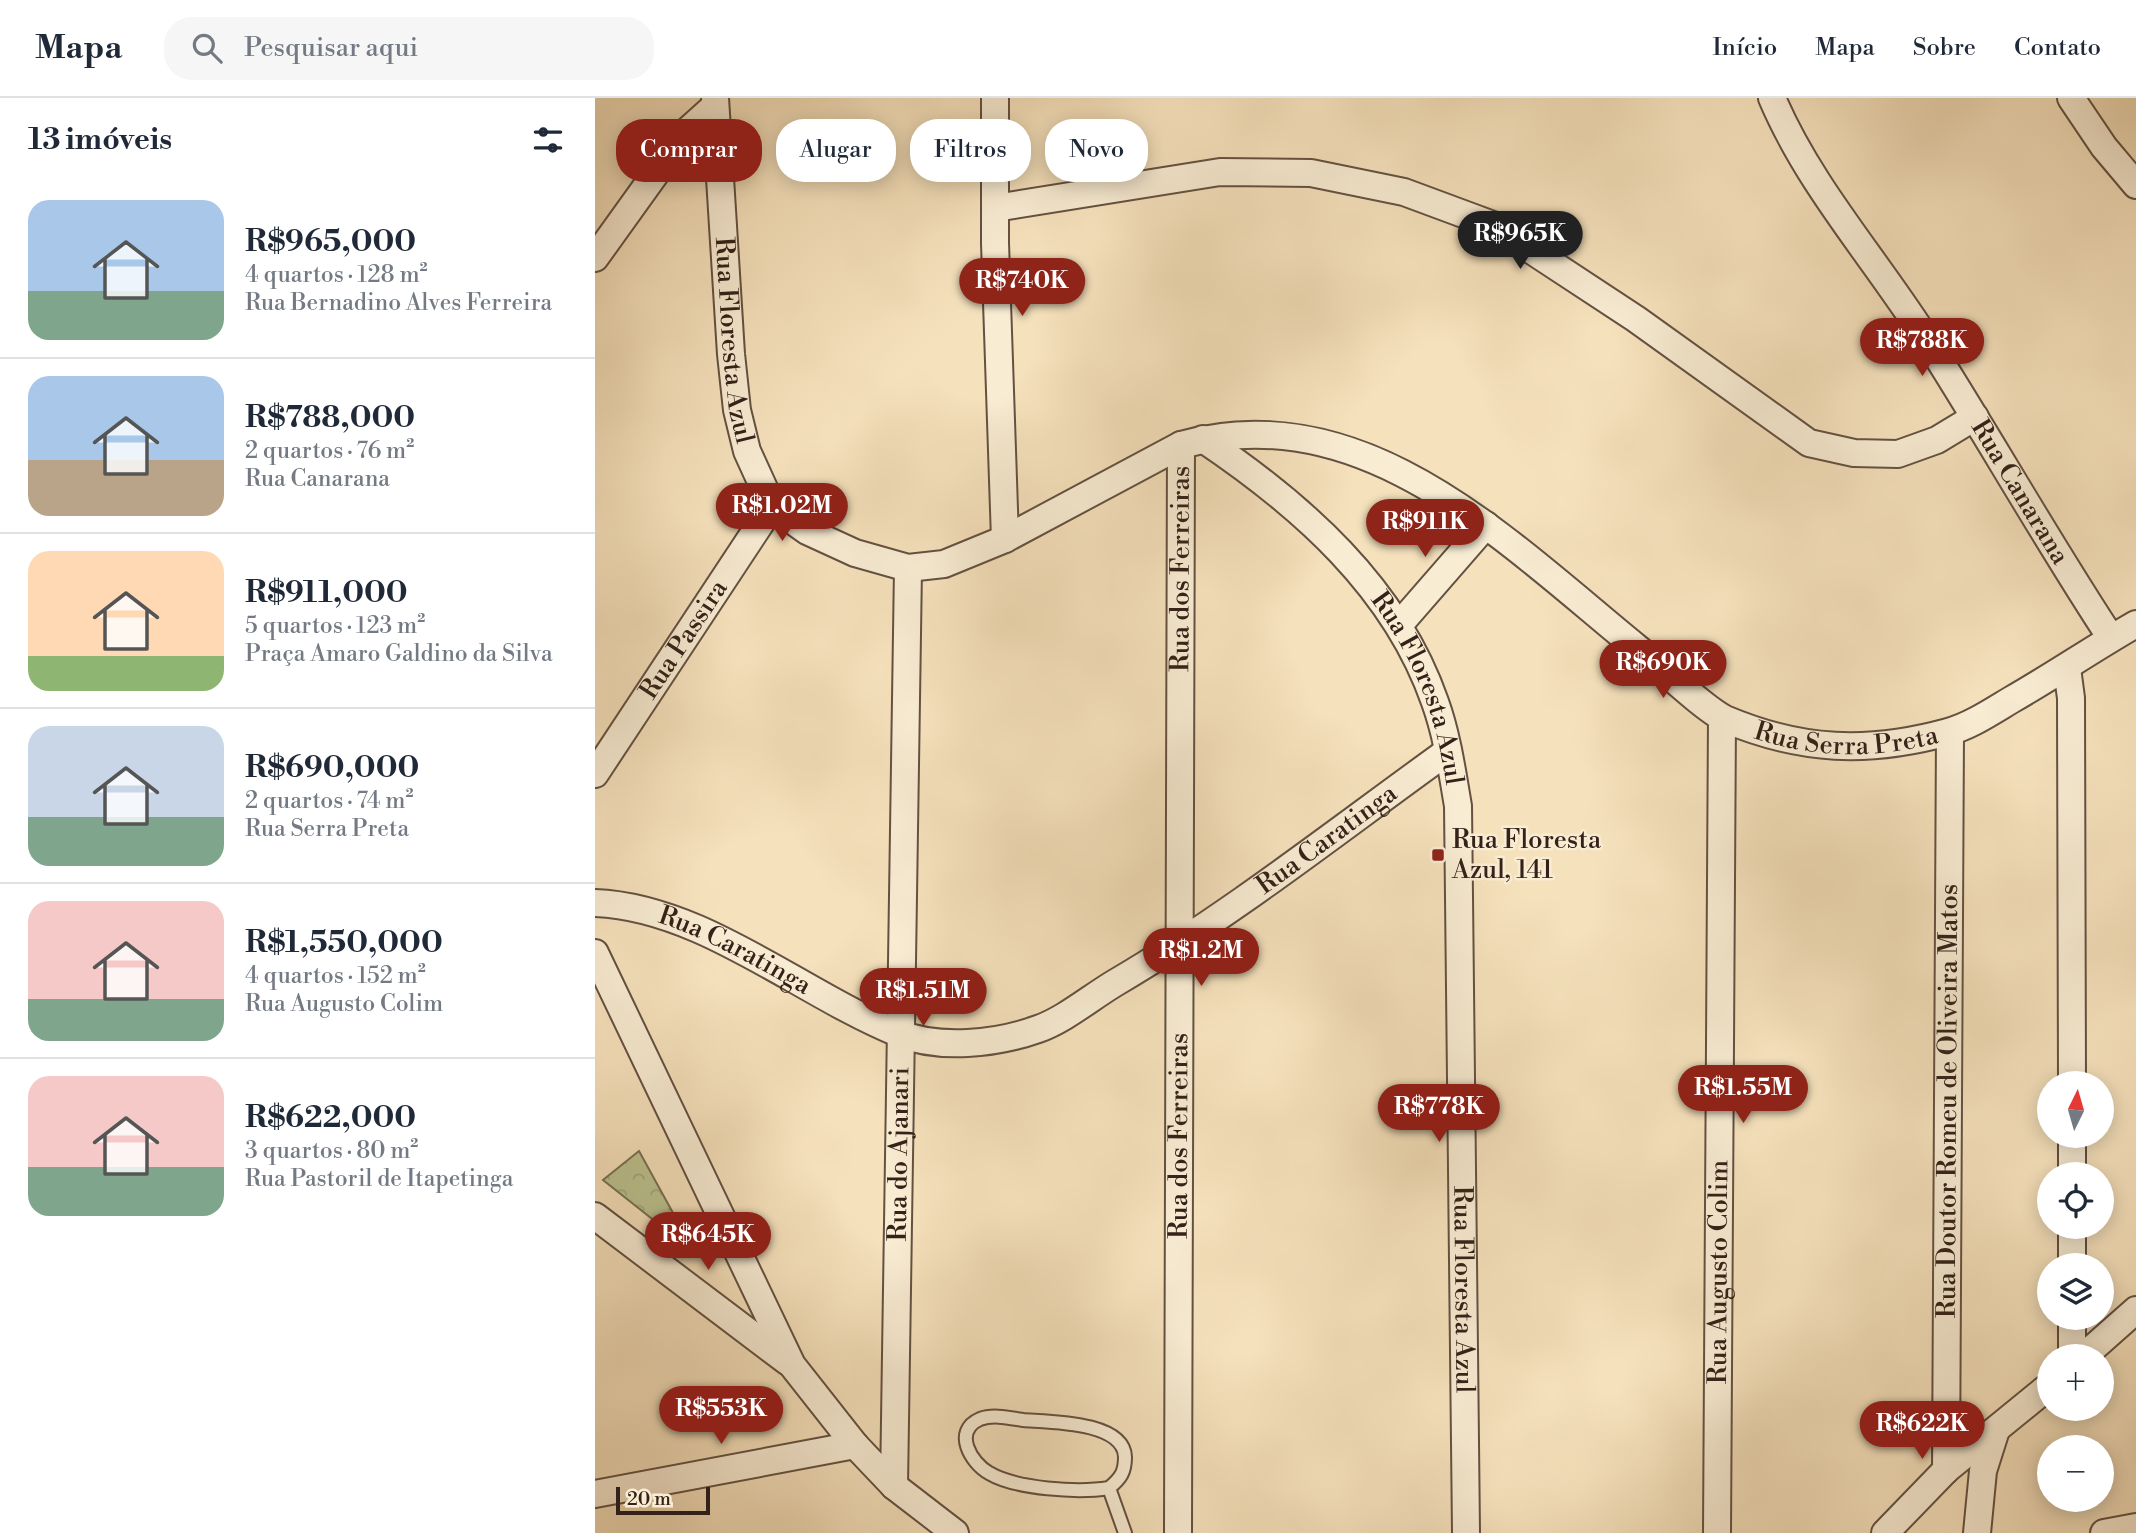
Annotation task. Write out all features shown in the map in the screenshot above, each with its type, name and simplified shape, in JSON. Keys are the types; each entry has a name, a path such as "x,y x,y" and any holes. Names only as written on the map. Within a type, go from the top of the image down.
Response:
{"street":[{"path":"995,98 995,208 1005,539"},
{"name":"Rua Canarana","path":"1772,98 1782,121 1837,212 1920,330 2065,568 2111,638"},
{"path":"2071,98 2104,147 2136,185"},
{"path":"595,258 670,151 715,102"},
{"name":"Rua Floresta Azul","path":"715,102 737,410 747,451 772,506"},
{"path":"995,208 1220,172 1311,173 1404,192 1493,225 1636,319 1809,443 1854,453 1898,454 1937,440 1975,417"},
{"name":"Rua Serra Preta","path":"1192,442 1259,432 1333,443 1412,476 1486,525 1722,718 1793,742 1842,748 1950,732 2067,668 2136,624"},
{"path":"772,506 807,531 855,553 908,569 944,564 1005,539 1192,442"},
{"name":"Rua Floresta Azul","path":"1192,442 1254,474 1352,561 1399,625 1435,701 1448,751 1458,806 1466,1533"},
{"name":"Rua dos Ferreiras","path":"1178,1533 1178,946 1192,442"},
{"name":"Rua Passira","path":"595,774 772,506"},
{"path":"1399,625 1486,525"},
{"name":"Rua do Ajanari","path":"894,1486 908,569"},
{"path":"2067,668 2071,698 2072,1071"},
{"name":"Rua Augusto Colim","path":"1717,1533 1722,718"},
{"name":"Rua Doutor Romeu de Oliveira Matos","path":"1946,1470 1950,732"},
{"name":"Rua Caratinga","path":"595,903 624,904 667,914 899,1034 952,1043 997,1040 1039,1029 1178,946 1448,751"},
{"path":"595,953 792,1365 855,1444 894,1486 955,1533"},
{"path":"595,1216 792,1365"},
{"path":"2098,1344 2136,1310"},
{"path":"1885,1533 1946,1470 2037,1396"},
{"path":"1977,1533 1983,1471 1996,1430"},
{"path":"595,1494 855,1444"},
{"path":"2104,1533 2136,1527"}],"lane":[{"path":"998,1417 1084,1426 1102,1431 1116,1438 1125,1449 1122,1478 1109,1488 1075,1490 1003,1479 977,1465 969,1455 965,1440 970,1427 981,1419 998,1417"},
{"path":"1109,1488 1125,1533"}],"green space":[{"path":"639,1151 695,1253 603,1180"}],"place":[{"name":"Rua Floresta Azul, 141","path":"1438,855"}]}
